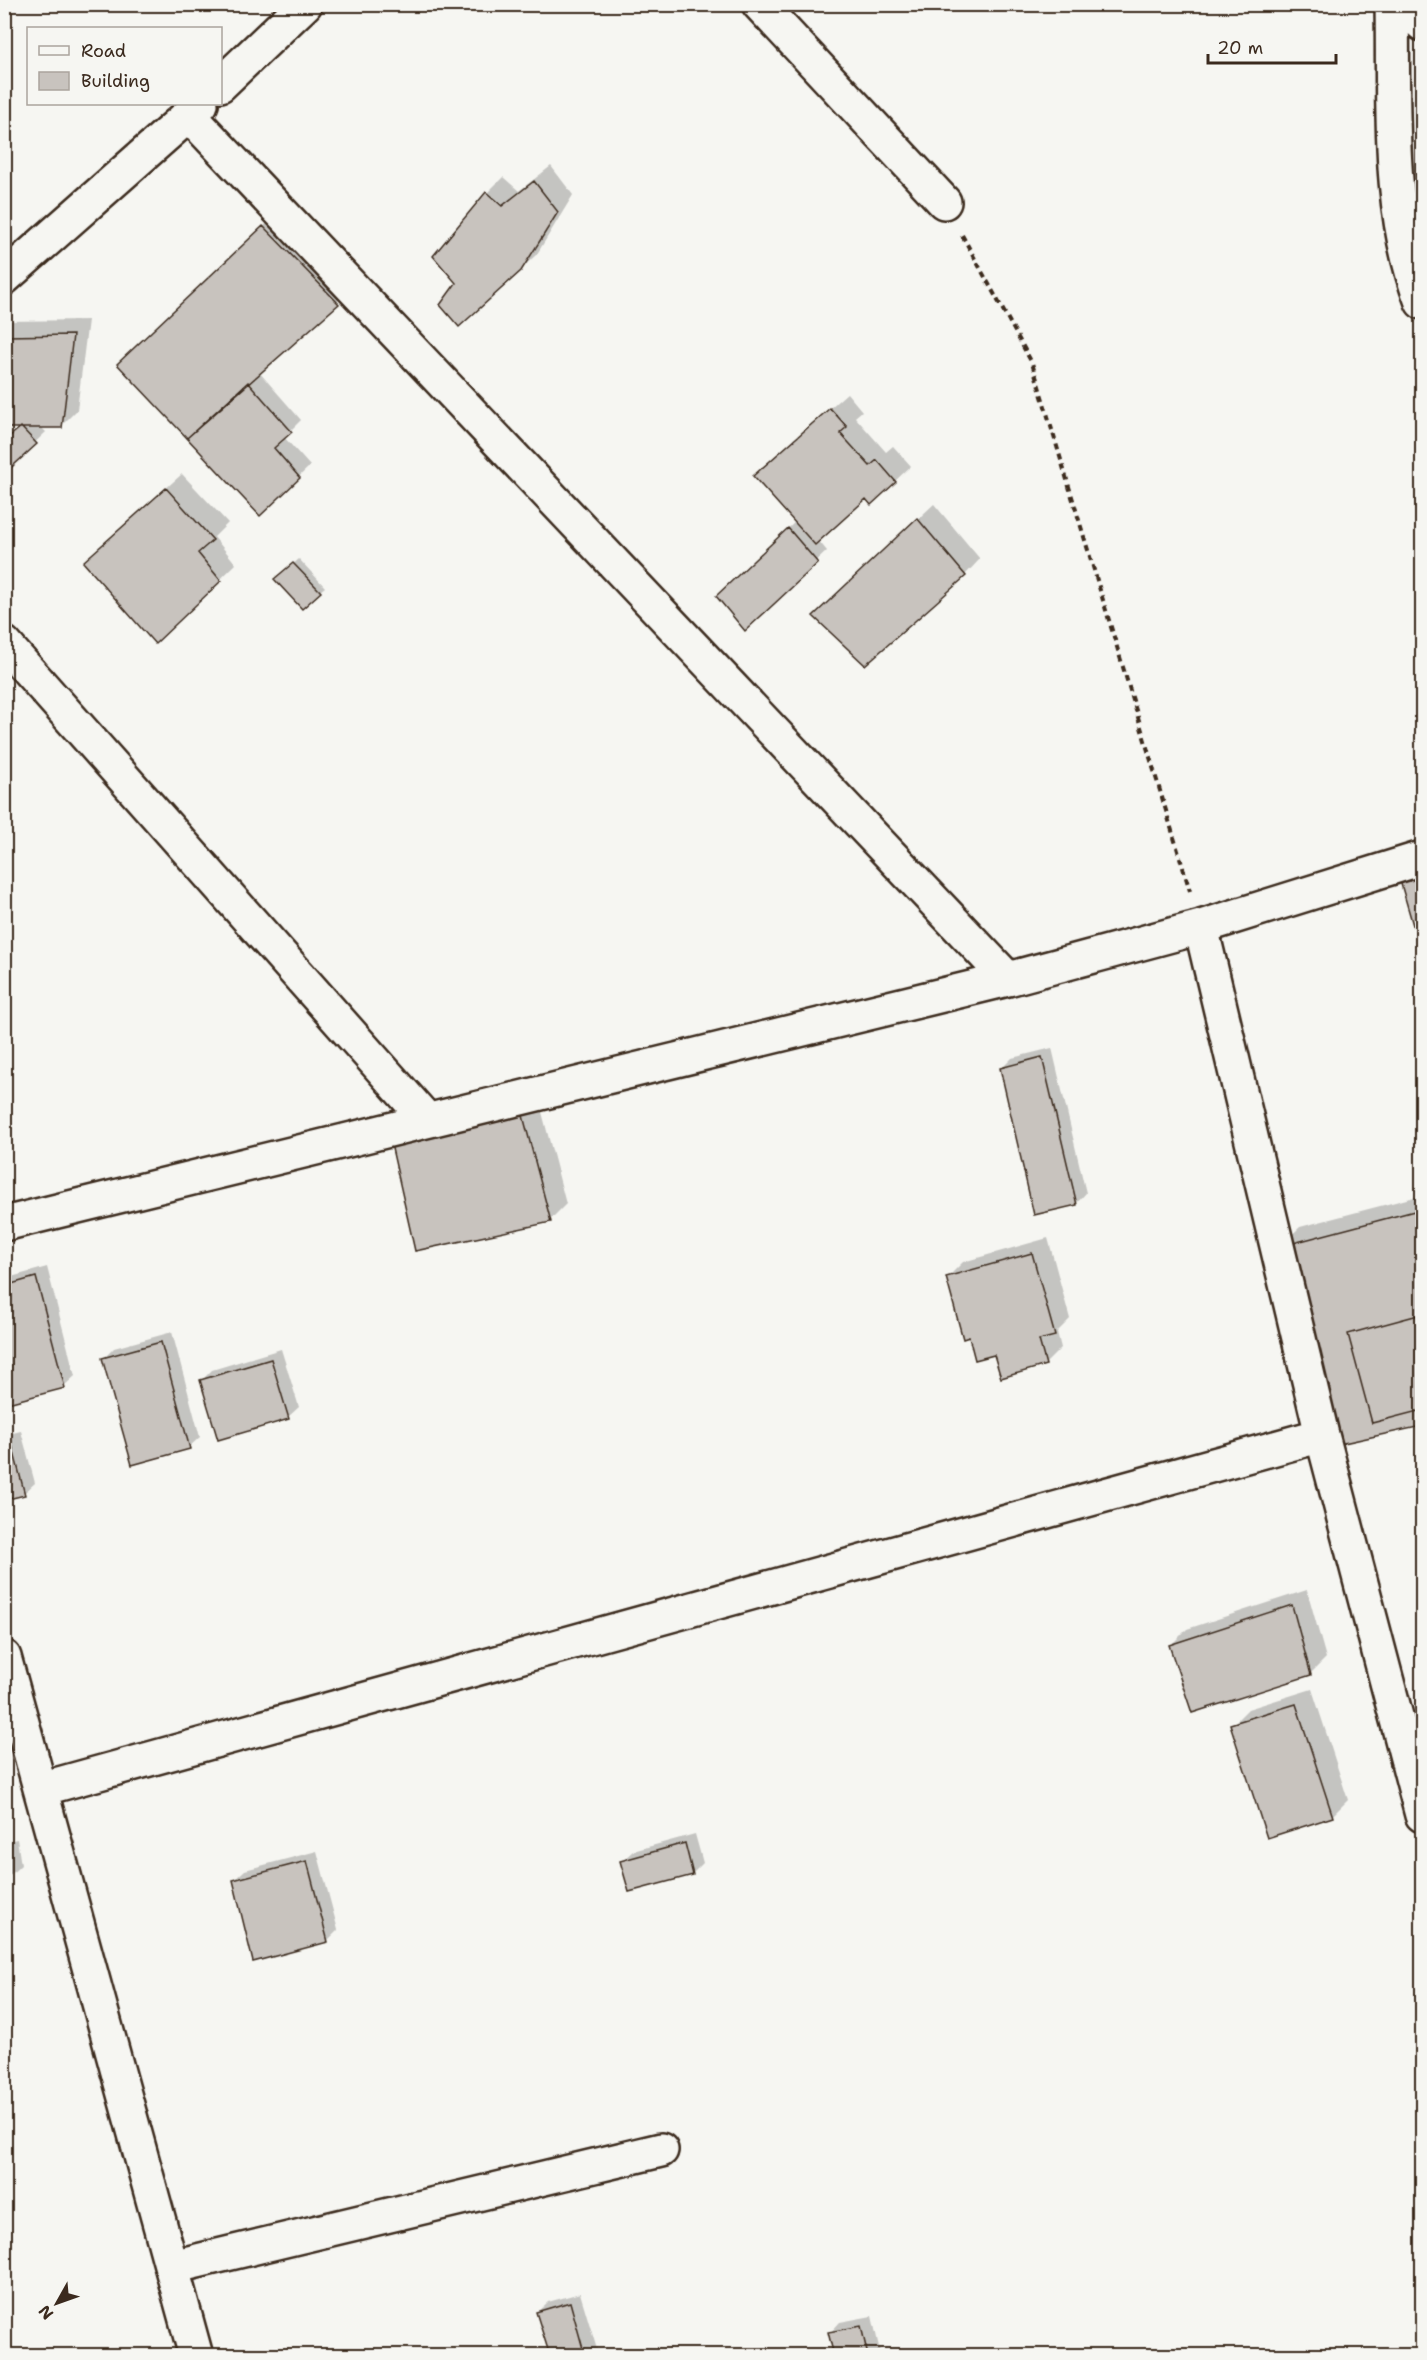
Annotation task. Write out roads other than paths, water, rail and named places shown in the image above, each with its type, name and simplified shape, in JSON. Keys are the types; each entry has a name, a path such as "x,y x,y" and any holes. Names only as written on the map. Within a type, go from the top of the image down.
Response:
{"street":[{"path":"222,83 305,4"},
{"path":"759,4 944,202"},
{"path":"1392,4 1394,167 1408,265 1422,302"},
{"path":"1403,4 1422,24"},
{"path":"4,278 195,109 1008,979"},
{"path":"4,643 427,1120"},
{"path":"4,1224 1008,979 1201,927 1422,858"},
{"path":"1201,927 1322,1435 1422,1815"},
{"path":"40,1788 1322,1435"},
{"path":"4,1657 196,2355"},
{"path":"172,2267 661,2150"}]}
